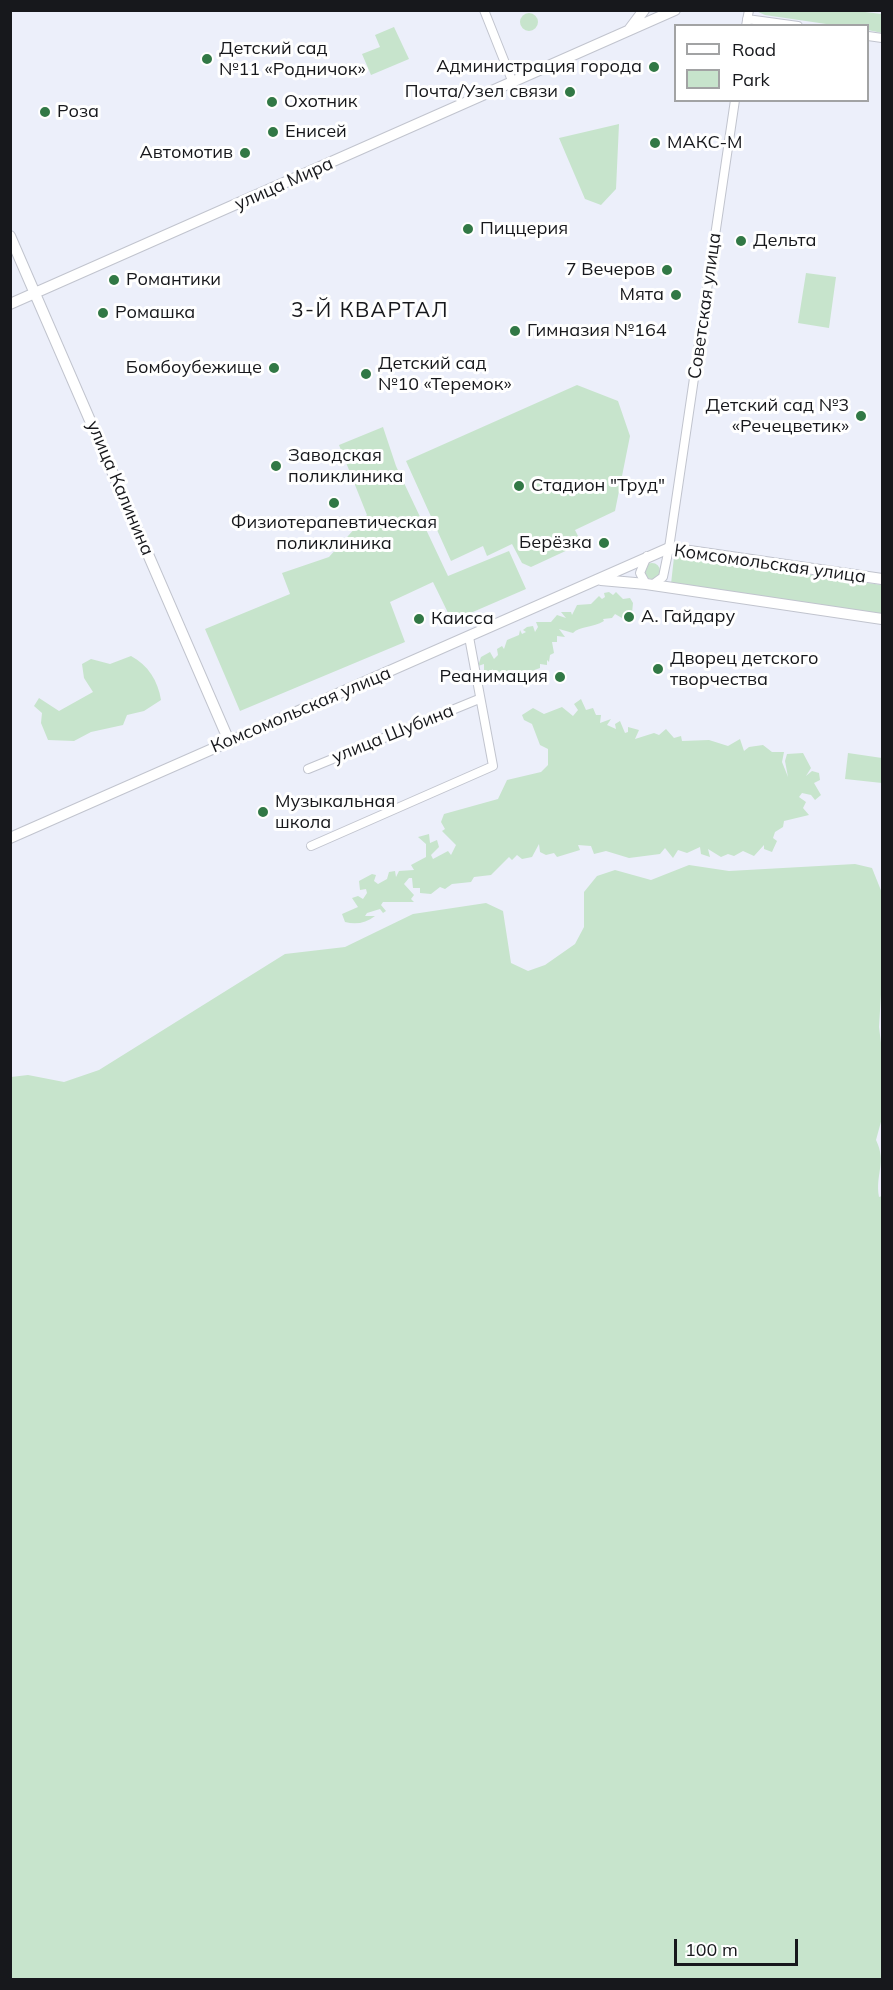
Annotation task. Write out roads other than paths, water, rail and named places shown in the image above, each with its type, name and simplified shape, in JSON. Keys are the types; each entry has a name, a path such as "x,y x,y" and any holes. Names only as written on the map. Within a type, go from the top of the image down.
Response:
{"street":[{"path":"484,10 513,83"},
{"path":"624,34 639,10"},
{"path":"624,34 644,10"},
{"name":"улица Мира","path":"10,304 675,10"},
{"path":"747,18 785,24"},
{"name":"Советская улица","path":"649,584 663,577 669,548 735,102"},
{"name":"улица Калинина","path":"10,236 229,741"},
{"name":"Комсомольская улица","path":"10,838 469,637 591,580 669,548 882,579"},
{"path":"647,556 640,573 649,584"},
{"name":"Комсомольская улица","path":"591,580 611,579 649,584 882,619"},
{"path":"310,846 493,766 469,637"},
{"name":"улица Шубина","path":"308,769 479,699"}],"place":[{"name":"Детский сад №11 «Родничок»","path":"207,59"},
{"name":"Администрация города","path":"654,67"},
{"name":"Почта/Узел связи","path":"570,92"},
{"name":"Охотник","path":"272,102"},
{"name":"Роза","path":"45,112"},
{"name":"Енисей","path":"273,132"},
{"name":"МАКС-М","path":"655,143"},
{"name":"Автомотив","path":"245,153"},
{"name":"Пиццерия","path":"468,229"},
{"name":"Дельта","path":"741,241"},
{"name":"7 Вечеров","path":"667,270"},
{"name":"Романтики","path":"114,280"},
{"name":"Мята","path":"676,295"},
{"name":"Ромашка","path":"103,313"},
{"name":"Гимназия №164","path":"515,331"},
{"name":"Бомбоубежище","path":"274,368"},
{"name":"Детский сад №10 «Теремок»","path":"366,374"},
{"name":"Детский сад №3 «Речецветик»","path":"861,416"},
{"name":"Заводская поликлиника","path":"276,466"},
{"name":"Стадион \"Труд\"","path":"519,486"},
{"name":"Физиотерапевтическая поликлиника","path":"334,503"},
{"name":"Берёзка","path":"604,543"},
{"name":"А. Гайдару","path":"629,617"},
{"name":"Каисса","path":"419,619"},
{"name":"Дворец детского творчества","path":"658,669"},
{"name":"Реанимация","path":"560,677"},
{"name":"Музыкальная школа","path":"263,812"}],"district":[{"name":"3-Й КВАРТАЛ","path":"370,311"}]}
